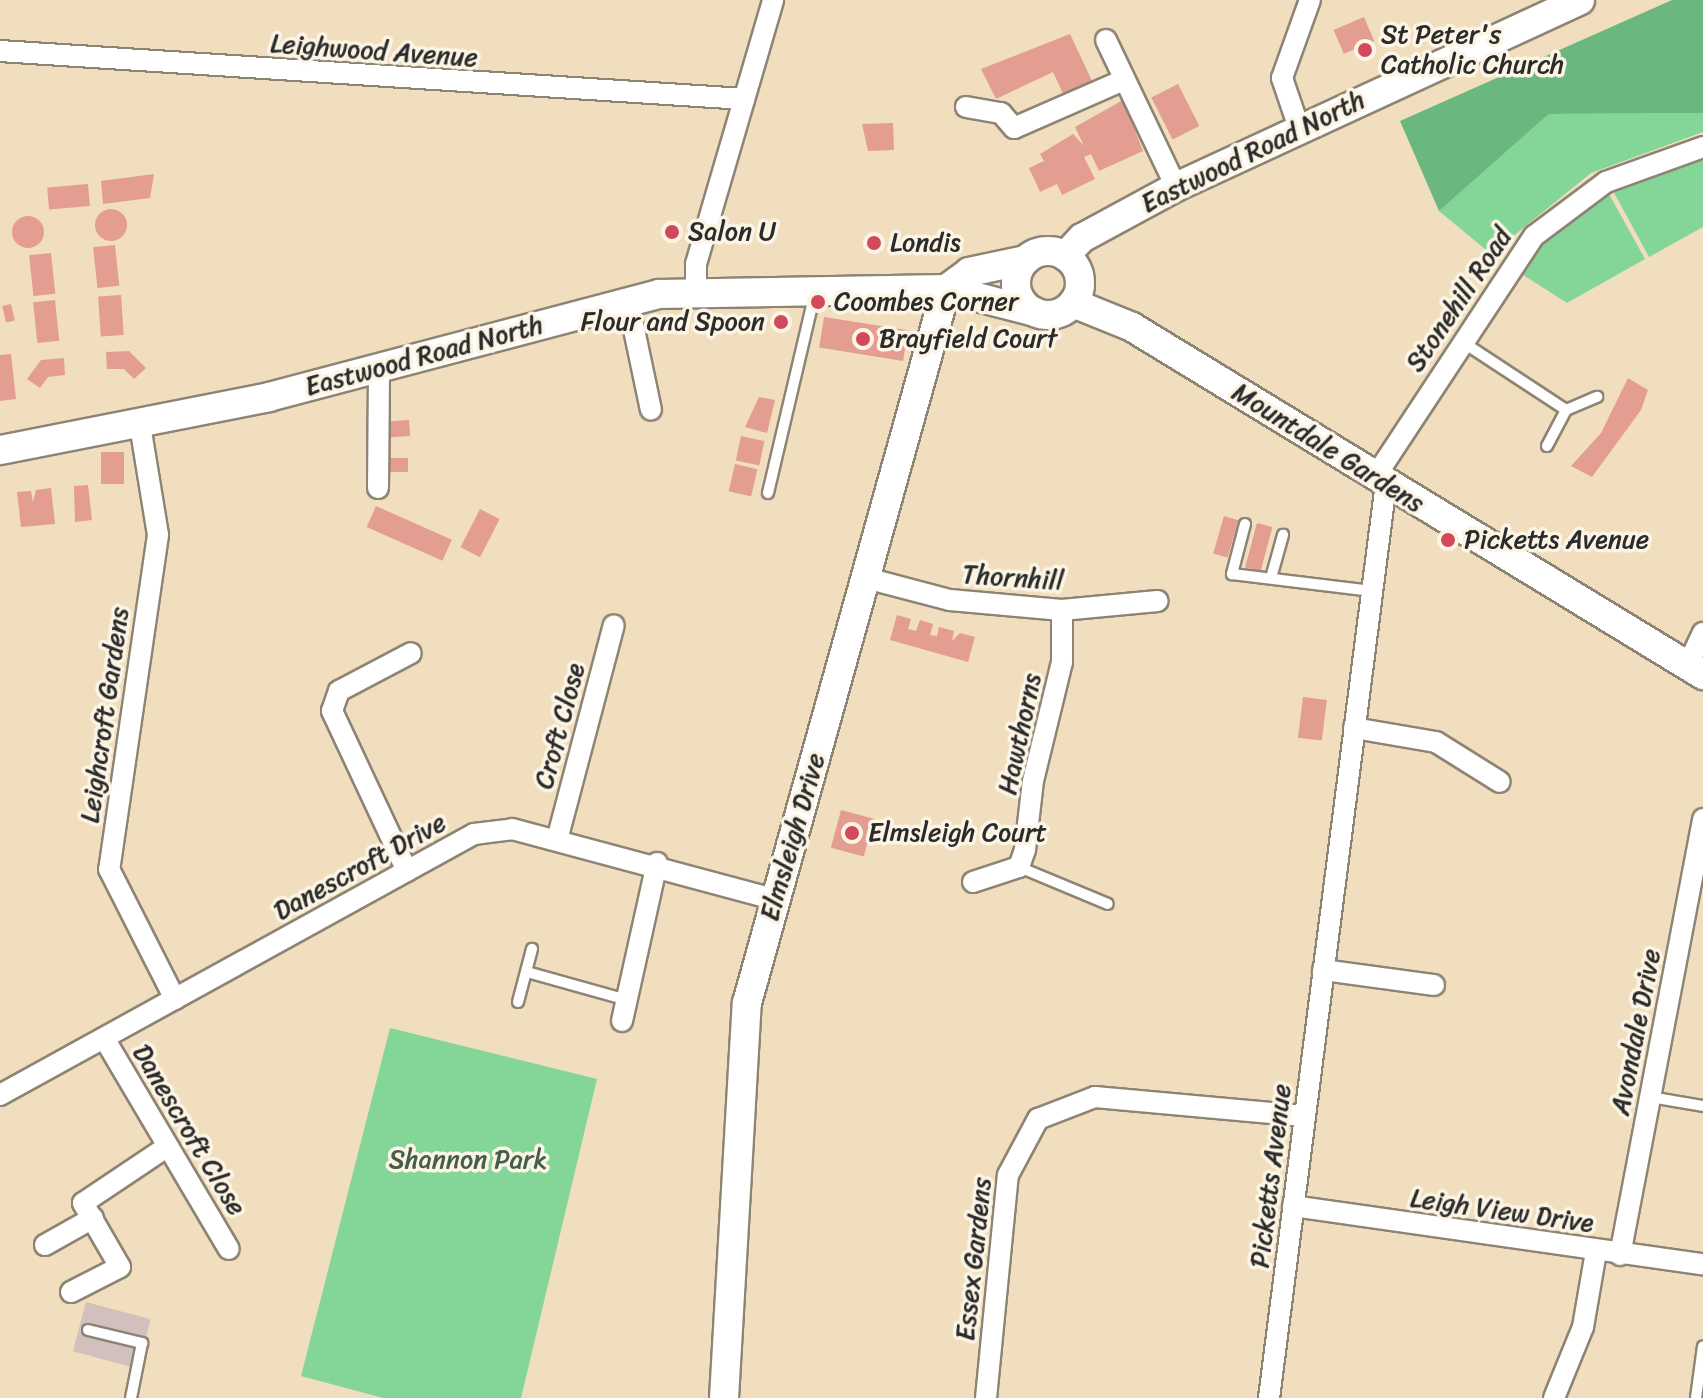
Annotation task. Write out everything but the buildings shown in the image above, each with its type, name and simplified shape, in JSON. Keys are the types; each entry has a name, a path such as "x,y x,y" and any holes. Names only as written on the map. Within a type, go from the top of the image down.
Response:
{"street":[{"path":"696,289 696,264 773,0"},
{"path":"1299,128 1282,78 1310,0"},
{"name":"Eastwood Road North","path":"1065,256 1082,238 1176,187 1580,0"},
{"path":"1106,40 1176,187"},
{"name":"Leighwood Avenue","path":"0,51 744,99"},
{"path":"966,107 1001,113 1014,128 1124,80"},
{"name":"Stonehill Road","path":"1381,481 1461,341 1516,258 1570,204 1651,162 1703,147"},
{"path":"1045,251 1065,256 1078,273 1073,303 1055,314 1035,312 1016,288 1026,260 1045,251"},
{"name":"Eastwood Road North","path":"946,289 969,272 1026,260"},
{"name":"Eastwood Road North","path":"0,450 140,425 379,369 628,301 696,289 946,289 1035,312"},
{"name":"Elmsleigh Drive","path":"724,1398 739,1056 774,899 946,289"},
{"path":"628,301 651,410"},
{"name":"Mountdale Gardens","path":"1073,303 1132,327 1694,672"},
{"path":"378,488 379,369"},
{"name":"Leighcroft Gardens","path":"140,425 158,535 109,869 175,999"},
{"name":"Picketts Avenue","path":"1269,1398 1372,591 1381,481"},
{"name":"Thornhill","path":"866,578 950,600 1062,610 1158,601"},
{"name":"Hawthorns","path":"1019,867 1062,662 1062,610"},
{"name":"Croft Close","path":"557,840 614,625"},
{"path":"1694,672 1703,633"},
{"path":"407,871 332,711 339,691 411,653"},
{"path":"1354,728 1436,742 1500,782"},
{"name":"Avondale Drive","path":"1620,1255 1703,819"},
{"name":"Danescroft Drive","path":"0,1095 474,834 512,829 657,863 774,899"},
{"path":"622,1021 657,863"},
{"path":"973,882 1019,867"},
{"path":"1323,970 1434,985"},
{"name":"Danescroft Close","path":"104,1038 229,1249"},
{"name":"Essex Gardens","path":"986,1398 1008,1175 1038,1119 1095,1097 1304,1116"},
{"path":"71,1292 120,1267 83,1203 168,1146"},
{"name":"Leigh View Drive","path":"1293,1206 1596,1252 1703,1264"},
{"path":"45,1245 93,1218"},
{"path":"1554,1398 1583,1327 1596,1252"}],"lane":[{"path":"768,493 815,289"},
{"path":"1461,341 1566,410"},
{"path":"1547,446 1566,410 1597,397"},
{"path":"1245,524 1232,574 1372,591"},
{"path":"1271,578 1283,535"},
{"path":"1019,867 1108,904"},
{"path":"518,1002 532,949"},
{"path":"527,972 627,1000"},
{"path":"1650,1097 1703,1106"},
{"path":"88,1330 142,1343 131,1398"},
{"path":"1696,1398 1703,1346"}],"shaded area":[{"path":"86,1302 151,1319 138,1369 73,1351"}],"green space":[{"path":"1672,0 1703,0 1703,113 1549,114 1439,211 1400,121"},
{"path":"1703,113 1703,132 1591,173 1491,254 1439,211 1549,114"},
{"path":"1703,158 1703,227 1649,257 1613,191"},
{"path":"1609,194 1645,259 1567,303 1517,271 1552,234"},
{"name":"Shannon Park","path":"390,1028 597,1079 521,1398 383,1398 301,1376"}],"place":[{"name":"St Peter's Catholic Church","path":"1365,50"},
{"name":"Salon U","path":"672,232"},
{"name":"Londis","path":"874,243"},
{"name":"Coombes Corner","path":"818,302"},
{"name":"Flour and Spoon","path":"781,322"},
{"name":"Brayfield Court","path":"863,339"},
{"name":"Picketts Avenue","path":"1448,540"},
{"name":"Elmsleigh Court","path":"852,833"}]}
